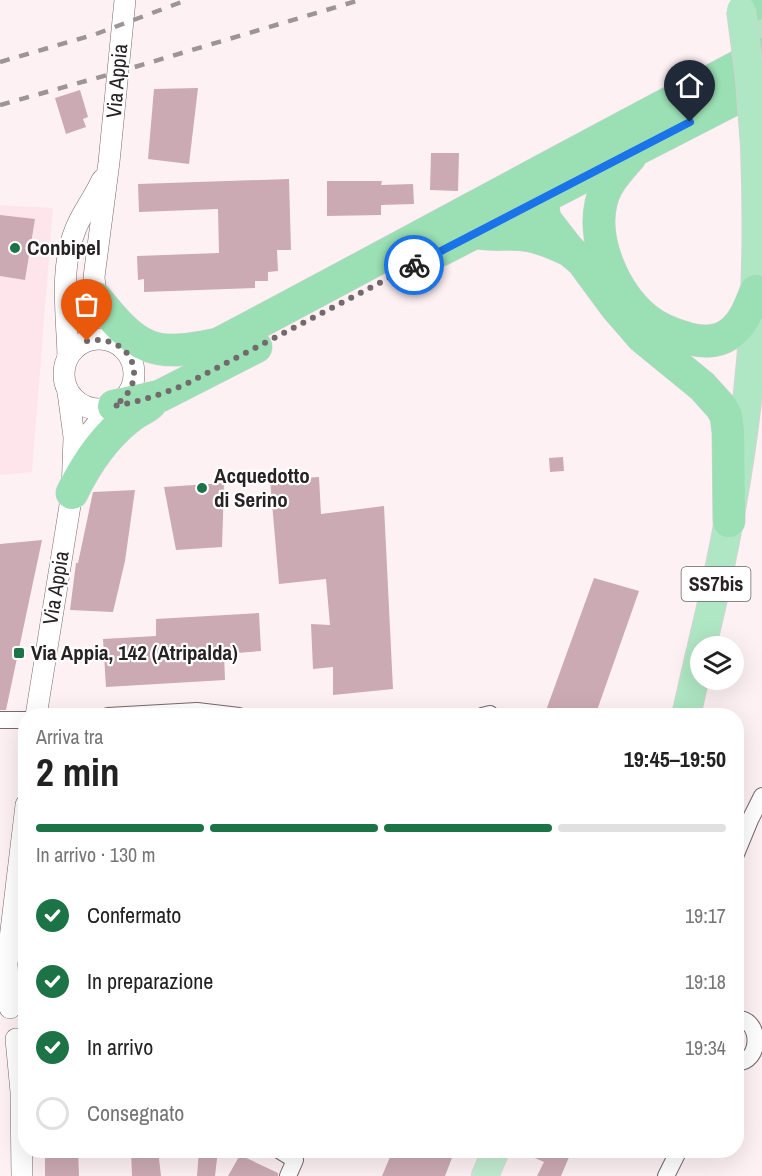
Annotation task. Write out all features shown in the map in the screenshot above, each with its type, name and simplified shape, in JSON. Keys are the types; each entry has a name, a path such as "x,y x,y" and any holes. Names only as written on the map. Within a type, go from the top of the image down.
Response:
{"highway":[{"name":"SS7bis","path":"712,636 737,523 756,291 758,219 750,79 752,8"},
{"path":"96,298 117,324 139,342 152,348 186,351 218,344 762,54"},
{"path":"702,86 677,108 548,177 542,188 542,200 545,219 569,250 582,261 620,312 642,337 689,374 721,407 728,423 737,523"},
{"path":"72,493 84,469 103,442 131,416 173,390 542,200 639,147 761,86"},
{"path":"639,147 612,178 601,202 599,216 599,230 605,254 626,297 643,317 666,331 705,342 723,338 732,332 741,322 756,291"},
{"path":"476,232 540,237 569,250"},
{"path":"123,348 179,362 200,357 210,352 218,344"},
{"path":"112,407 173,390"},
{"name":"SS7bis","path":"705,636 762,430"},
{"path":"688,708 692,690"},
{"path":"689,708 695,690"}],"main road":[{"path":"485,1176 493,1158"}],"street":[{"name":"Via Appia","path":"74,460 84,440 112,407 123,400 134,380 131,360 96,298 94,277 109,162 125,0"},
{"name":"Via Appia","path":"37,708 72,493 73,416 64,377 68,357 66,269 69,248 76,227 101,182 109,162"},
{"path":"68,357 76,347 87,341 98,339 110,341 123,348"},
{"path":"68,392 82,406 92,409 112,407"},
{"path":"0,720 18,720"},
{"path":"744,835 762,796"},
{"path":"18,934 9,991 18,1016"},
{"path":"744,1019 758,1029 761,1036 759,1057 744,1062"},
{"path":"18,1034 6,1044 18,1073"},
{"path":"22,1158 22,1176"},
{"path":"288,1176 295,1160 292,1158"},
{"path":"666,1176 675,1158"}],"shaded area":[{"path":"0,205 53,208 32,472 0,475"}],"building":[{"path":"198,88 189,164 148,159 154,89"},
{"path":"80,90 88,117 83,119 86,127 66,134 55,98"},
{"path":"431,153 459,153 458,191 430,190"},
{"path":"289,179 291,250 277,250 278,271 268,272 268,281 255,281 255,288 144,292 144,279 138,280 137,256 219,253 218,209 139,212 138,184"},
{"path":"327,181 382,181 381,185 413,184 414,204 381,205 381,215 327,216"},
{"name":"Conbipel","path":"0,215 35,219 25,280 0,276"},
{"path":"563,457 564,471 550,472 549,458"},
{"path":"319,477 321,514 384,506 393,689 333,695 333,667 313,669 311,624 330,625 326,579 279,584 270,480"},
{"path":"224,483 222,547 176,550 164,487"},
{"path":"135,490 125,561 113,612 70,610 76,563 78,563 93,492"},
{"path":"42,540 6,710 0,710 0,544"},
{"path":"594,578 639,591 598,708 547,708"},
{"path":"259,613 261,651 224,654 225,680 106,687 103,639 156,636 156,619"},
{"path":"45,1158 78,1158 79,1176 45,1176"},
{"path":"131,1158 159,1158 161,1176 132,1176"},
{"path":"198,1158 217,1158 215,1176 197,1176"},
{"path":"238,1158 246,1158 278,1173 278,1176 228,1176"},
{"path":"390,1158 452,1158 445,1176 382,1176"},
{"path":"535,1158 569,1158 561,1176 537,1176 544,1162"}],"railway":[{"path":"0,62 96,34 187,0"},
{"path":"0,105 360,0"}],"way so far":[{"path":"87,341 98,339 110,341 121,346 127,353 134,369 134,380 130,391 114,406 124,405 160,396 186,384 414,265"}],"place":[{"name":"Conbipel","path":"15,248"},
{"name":"Acquedotto di Serino","path":"202,488"},
{"name":"Via Appia, 142 (Atripalda)","path":"19,653"}],"route":[{"path":"414,265 690,122"}]}
